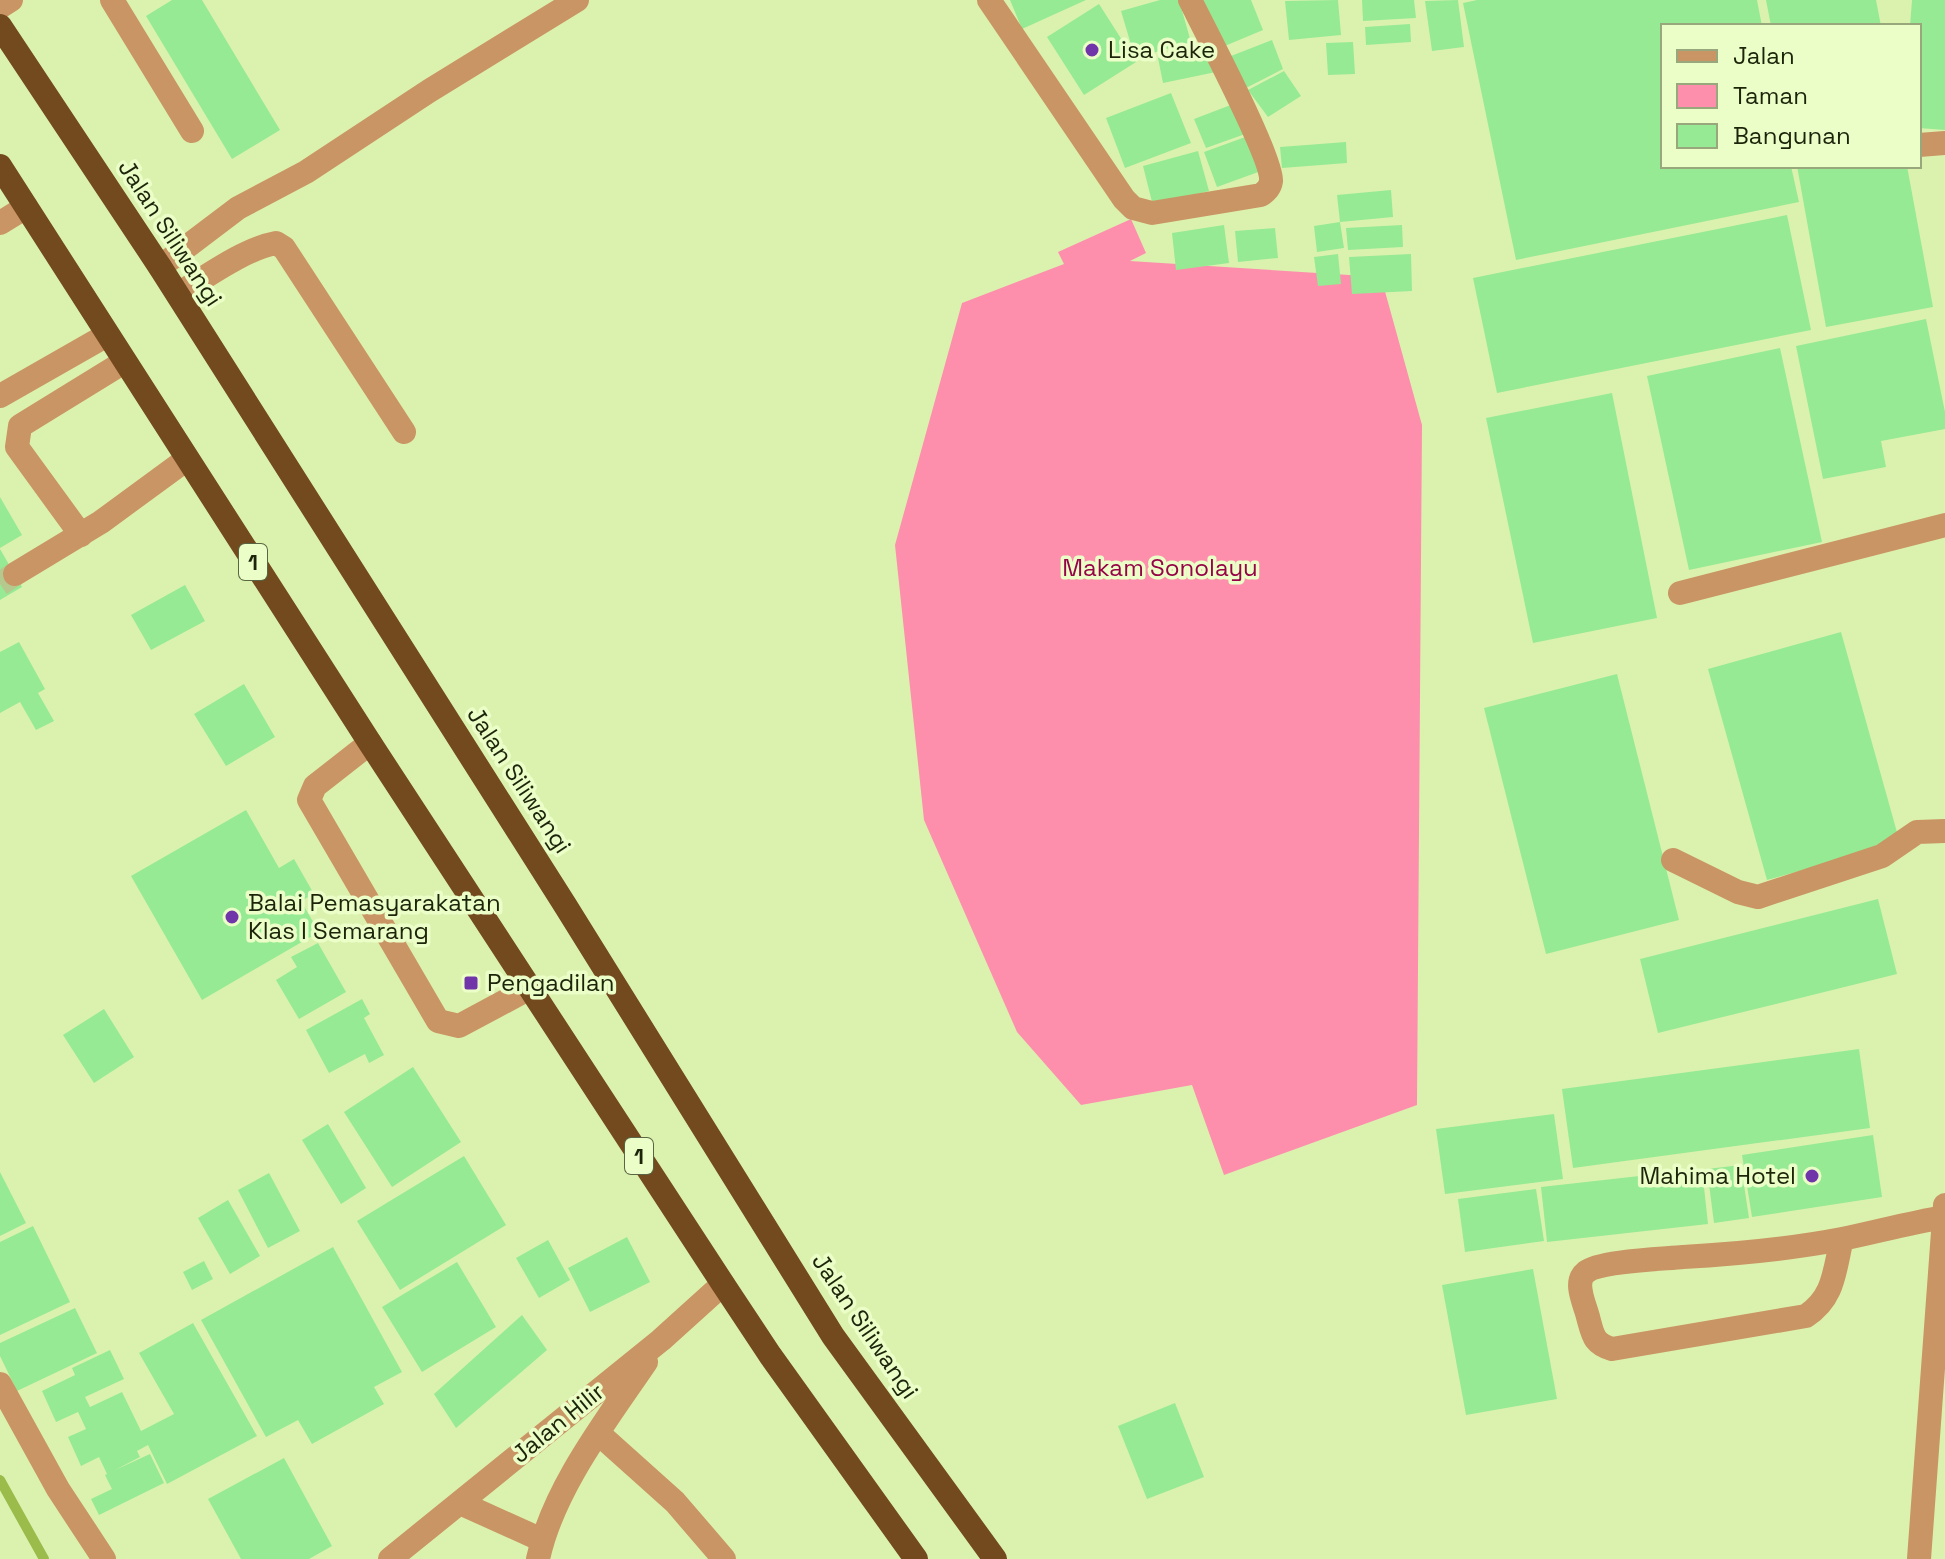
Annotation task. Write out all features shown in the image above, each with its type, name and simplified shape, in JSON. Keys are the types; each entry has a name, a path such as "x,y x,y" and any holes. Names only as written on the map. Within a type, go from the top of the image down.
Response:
{"highway":[{"name":"Jalan Siliwangi","path":"0,26 178,294 565,905 833,1336 995,1559"},
{"name":"1","path":"0,166 370,743 723,1284 910,1556"}],"street":[{"path":"0,7 11,0"},
{"path":"112,0 192,131"},
{"path":"160,267 238,208 306,172 429,91 577,0"},
{"path":"989,0 1124,199 1133,208 1152,213 1261,195 1268,190 1271,182 1269,167 1190,0"},
{"path":"1921,145 1945,143"},
{"path":"0,223 26,207"},
{"path":"178,294 266,245 276,243 284,248 404,432"},
{"path":"0,395 107,335"},
{"path":"81,535 17,447 20,426 124,362"},
{"path":"15,574 81,535 187,459"},
{"path":"1680,593 1945,525"},
{"path":"370,743 315,786 309,800 438,1021 459,1026 530,988"},
{"path":"1673,860 1738,892 1758,897 1882,856 1917,832 1945,831"},
{"path":"1919,1559 1945,1205"},
{"path":"1842,1239 1829,1294 1820,1307 1806,1316 1612,1349 1600,1345 1593,1335 1579,1284 1582,1274 1592,1267 1652,1259 1734,1254 1842,1239 1944,1217"},
{"name":"Jalan Hilir","path":"390,1559 661,1340 723,1284"},
{"path":"460,1503 540,1549 553,1512 598,1433 661,1340"},
{"path":"0,1384 58,1489 104,1559"},
{"path":"598,1433 675,1502 724,1559"}],"green space":[{"name":"Makam Sonolayu","path":"1131,219 1146,253 1130,261 1381,277 1422,425 1417,1105 1224,1175 1192,1085 1081,1105 1017,1032 924,820 895,545 962,303 1064,264 1058,252"}],"building":[{"path":"172,0 202,0 280,130 232,159 146,16"},
{"path":"1010,0 1086,0 1022,29"},
{"path":"1160,0 1179,0 1191,42 1135,58 1121,11"},
{"path":"1200,0 1251,0 1263,30 1220,48"},
{"path":"1338,0 1341,35 1289,40 1285,1"},
{"path":"1362,0 1414,0 1416,18 1363,21"},
{"path":"1458,0 1464,47 1432,51 1425,1"},
{"path":"1477,0 1757,0 1762,24 1661,24 1661,168 1791,168 1799,202 1516,260 1463,3"},
{"path":"1766,0 1876,0 1881,24 1771,24"},
{"path":"1912,0 1945,0 1945,130 1921,128 1921,24 1910,24"},
{"name":"Lisa Cake","path":"1099,4 1136,62 1084,95 1047,37"},
{"path":"1410,24 1411,42 1366,45 1365,27"},
{"path":"1272,40 1283,69 1244,89 1231,56"},
{"path":"1353,42 1355,74 1328,75 1326,43"},
{"path":"1202,44 1216,72 1163,83 1158,58"},
{"path":"1284,71 1301,96 1268,117 1248,90"},
{"path":"1171,93 1191,143 1125,168 1106,118"},
{"path":"1236,103 1248,133 1206,148 1194,119"},
{"path":"1248,136 1261,171 1217,187 1204,152"},
{"path":"1346,142 1347,163 1282,168 1280,147"},
{"path":"1198,151 1209,191 1153,206 1143,166"},
{"path":"1797,168 1907,168 1933,307 1826,327"},
{"path":"1391,190 1393,217 1340,222 1337,195"},
{"path":"1787,215 1811,330 1497,393 1473,278"},
{"path":"1340,222 1344,248 1317,252 1314,226"},
{"path":"1224,225 1229,263 1176,270 1172,233"},
{"path":"1402,225 1403,247 1348,250 1346,228"},
{"path":"1275,228 1278,258 1238,262 1235,231"},
{"path":"1338,254 1341,284 1318,286 1314,257"},
{"path":"1411,254 1412,291 1352,294 1349,257"},
{"path":"1926,319 1945,412 1945,429 1881,441 1886,467 1823,479 1796,346"},
{"path":"1780,348 1822,542 1689,570 1647,376"},
{"path":"1612,393 1657,618 1533,643 1486,418"},
{"path":"0,497 22,535 0,548"},
{"path":"0,549 22,587 0,600"},
{"path":"185,585 205,621 151,650 131,615"},
{"path":"1841,632 1900,843 1767,880 1708,669"},
{"path":"19,642 45,689 38,693 54,721 36,730 20,702 0,713 0,652"},
{"path":"1617,674 1679,920 1546,954 1484,708"},
{"path":"244,684 275,737 226,766 194,714"},
{"name":"Balai Pemasyarakatan Klas I Semarang","path":"246,810 279,868 294,859 314,894 301,901 319,932 202,1000 131,876"},
{"path":"1878,899 1897,974 1658,1033 1640,959"},
{"path":"318,943 346,992 299,1019 276,980 297,967 291,957"},
{"path":"362,999 370,1014 364,1018 384,1055 369,1063 365,1054 329,1073 306,1030"},
{"path":"104,1009 134,1057 94,1083 63,1035"},
{"path":"1859,1049 1870,1128 1573,1168 1562,1089"},
{"path":"413,1067 461,1142 392,1187 344,1112"},
{"path":"1554,1114 1563,1179 1445,1194 1436,1129"},
{"path":"328,1124 366,1188 341,1204 302,1140"},
{"name":"Mahima Hotel","path":"1873,1135 1882,1197 1752,1217 1742,1155"},
{"path":"464,1156 506,1225 400,1290 357,1221"},
{"path":"1741,1165 1749,1218 1714,1223 1707,1169"},
{"path":"1702,1169 1708,1224 1547,1242 1541,1187"},
{"path":"0,1172 26,1223 0,1236"},
{"path":"269,1173 300,1231 268,1248 238,1190"},
{"path":"1536,1189 1544,1241 1465,1252 1458,1199"},
{"path":"228,1200 260,1256 230,1274 198,1218"},
{"path":"33,1226 70,1302 0,1335 0,1242"},
{"path":"627,1237 650,1282 590,1312 568,1268"},
{"path":"548,1240 570,1280 539,1298 516,1258"},
{"path":"333,1247 402,1372 374,1387 384,1404 312,1444 298,1420 266,1437 201,1320"},
{"path":"204,1261 213,1279 192,1290 183,1272"},
{"path":"457,1262 496,1327 422,1372 382,1307"},
{"path":"1533,1269 1557,1399 1466,1415 1442,1285"},
{"path":"75,1308 97,1353 17,1391 0,1356 0,1343"},
{"path":"522,1315 547,1350 456,1428 434,1394"},
{"path":"193,1323 257,1436 167,1484 148,1445 137,1451 140,1457 115,1470 150,1454 164,1483 99,1515 91,1499 112,1489 107,1474 99,1457 81,1466 68,1437 86,1429 78,1412 56,1422 42,1391 75,1375 72,1368 110,1350 124,1379 85,1397 90,1407 122,1392 141,1431 174,1414 139,1353"},
{"path":"1175,1403 1204,1477 1147,1499 1118,1426"},
{"path":"284,1458 332,1546 309,1559 241,1559 208,1499"}],"waterway":[{"path":"0,1480 44,1559"}],"tunnel":[{"path":"0,584 15,574"}],"place":[{"name":"Lisa Cake","path":"1092,50"},
{"name":"Balai Pemasyarakatan Klas I Semarang","path":"232,917"},
{"name":"Pengadilan","path":"471,983"},
{"name":"Mahima Hotel","path":"1812,1176"}]}
